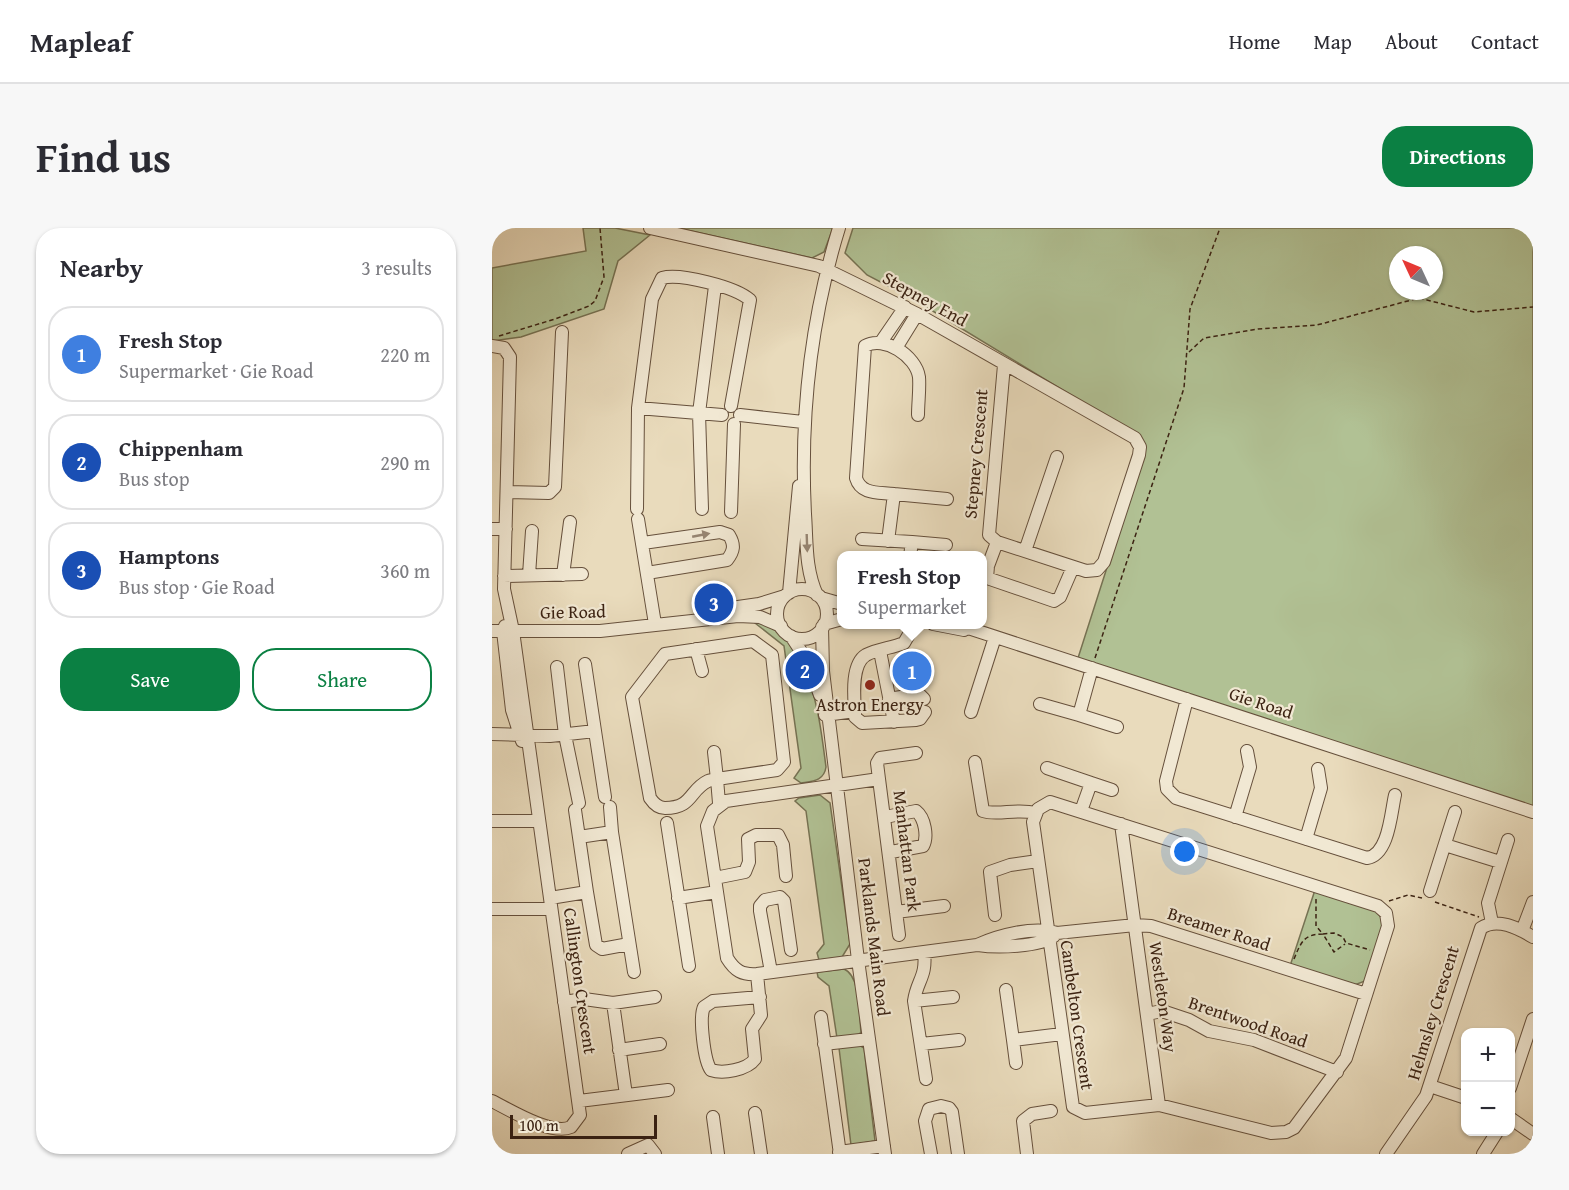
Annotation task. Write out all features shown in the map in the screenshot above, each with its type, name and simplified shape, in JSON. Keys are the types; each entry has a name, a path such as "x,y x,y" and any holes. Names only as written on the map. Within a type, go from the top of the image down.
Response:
{"street":[{"name":"Stepney End","path":"650,228 792,258 827,270 905,307 1004,364"},
{"path":"823,626 826,610 812,584 807,556 803,422 812,343 827,270 839,228"},
{"path":"655,624 638,514 638,408 652,300 662,278 674,275 737,292 750,300 732,415 731,512"},
{"path":"702,509 699,413 715,286"},
{"path":"881,342 905,307"},
{"path":"896,348 917,314"},
{"path":"507,492 549,494 555,487 562,332"},
{"path":"918,415 919,377 916,369 896,348 881,342 865,346 856,478 858,486 864,490 947,499"},
{"path":"492,346 504,348 510,357 504,576 508,616 502,631"},
{"path":"1004,364 1132,436 1140,447 1102,565 1089,572 997,542 988,566 987,578 1054,601 1060,597 1073,567"},
{"name":"Stepney Crescent","path":"997,542 991,538 988,529 1004,364"},
{"path":"638,408 803,422"},
{"path":"1025,551 1057,457"},
{"path":"803,464 797,495 787,594 778,609 781,626 791,636 806,638 823,626 837,621"},
{"path":"888,541 894,494"},
{"path":"563,575 570,522"},
{"path":"492,529 506,529"},
{"path":"529,575 532,531"},
{"path":"643,543 720,532 729,535 733,545 733,553 727,560 647,573"},
{"path":"862,539 946,545"},
{"path":"911,551 912,542"},
{"path":"504,576 582,574"},
{"path":"787,594 804,589 837,602"},
{"name":"Gie Road","path":"655,624 667,619 759,604 787,594"},
{"name":"Gie Road","path":"502,631 600,631 738,616 760,617 781,626"},
{"name":"Parklands Main Road","path":"823,626 821,652 828,718 858,960 885,1150"},
{"path":"890,699 919,694 924,706 920,718 862,723 855,717 857,667 867,654 903,643 914,629"},
{"name":"Gie Road","path":"960,629 995,637 1190,699 1533,812"},
{"name":"Gie Road","path":"969,629 977,632"},
{"name":"Callington Crescent","path":"492,1101 532,1121 563,1130 571,1127 578,1120 579,1101 539,821 528,752 512,710 502,631"},
{"name":"Parklands Main Road","path":"791,636 814,674 828,718"},
{"path":"971,712 995,637"},
{"path":"749,640 772,655 784,762 777,770 717,779 709,781 687,803 664,808 654,804 650,798 632,697 665,654 749,640"},
{"path":"696,649 702,671"},
{"path":"880,651 894,722"},
{"path":"585,664 633,972"},
{"path":"558,667 565,735 596,945 602,949 629,944"},
{"path":"1078,715 1092,668"},
{"path":"1190,699 1180,726 1166,780 1167,789 1176,798 1360,857 1372,858 1382,847 1395,795"},
{"path":"1040,704 1117,727"},
{"path":"828,718 855,711"},
{"path":"492,734 565,735 596,731"},
{"path":"1235,817 1250,768 1247,751"},
{"path":"714,752 719,804 707,825 727,958 735,969 757,974 760,997 761,1017 752,1029 755,1056 753,1063 742,1068 718,1072 711,1070 707,1062 701,1016 704,1006 713,1001 760,997"},
{"path":"879,779 877,763 880,758 916,753"},
{"path":"975,762 983,811 989,813 1014,810 1035,813 1041,806 1050,802 1381,908"},
{"path":"1047,768 1112,790"},
{"path":"1306,839 1321,788 1318,769"},
{"name":"Manhattan Park","path":"719,804 879,779 891,852 899,935"},
{"path":"1081,811 1091,783"},
{"path":"885,817 912,811 919,813 923,818 926,840 922,846 891,852"},
{"path":"1430,891 1455,812"},
{"name":"Cambelton Crescent","path":"1035,813 1033,822 1051,934 1071,1102 1078,1111 1085,1113 1159,1105 1271,1133 1281,1133 1298,1125 1346,1058 1388,922 1381,908"},
{"path":"492,821 539,821"},
{"path":"667,823 689,966"},
{"name":"Westleton Way","path":"1121,824 1159,1105"},
{"path":"579,837 612,832"},
{"path":"715,878 742,874 749,862 748,839 756,835 774,833 778,835 783,845 786,876"},
{"path":"1508,840 1488,903 1489,924 1528,934 1533,902"},
{"path":"1444,845 1500,862"},
{"path":"995,915 990,872 1010,865 1038,861"},
{"path":"492,909 550,903 587,892"},
{"path":"678,898 717,892"},
{"path":"771,972 760,911 760,906 765,900 780,897 784,902 791,950"},
{"path":"896,912 944,906"},
{"name":"Helmsley Crescent","path":"1386,1154 1417,1113 1430,1086 1477,935 1489,924"},
{"name":"Breamer Road","path":"757,974 977,945 997,936 1051,934 1135,925 1151,926 1366,994"},
{"path":"924,952 924,974 915,991 914,1001 926,1079"},
{"path":"1006,990 1016,1063"},
{"path":"914,1001 953,997"},
{"path":"564,1002 584,999 613,1003 655,998"},
{"path":"613,1003 626,1095"},
{"name":"Brentwood Road","path":"1147,1014 1162,1011 1209,1030 1254,1040 1337,1072"},
{"path":"821,1017 839,1153 885,1150"},
{"path":"1513,1082 1530,1041 1533,1019"},
{"path":"1013,1040 1062,1034"},
{"path":"824,1044 869,1039"},
{"path":"921,1044 959,1040"},
{"path":"619,1050 660,1044"},
{"path":"1430,1086 1461,1096"},
{"path":"579,1101 668,1090"},
{"path":"931,1154 926,1115 929,1109 941,1106 949,1108 952,1112 958,1154"},
{"path":"1027,1154 1023,1121 1032,1114 1051,1111"},
{"path":"755,1113 761,1154"},
{"path":"713,1117 718,1154"},
{"path":"1515,1121 1533,1134"},
{"path":"1483,1154 1494,1136"},
{"path":"628,1154 648,1145 655,1154"}],"path":[{"path":"492,335 510,333 555,319 589,306 595,301 604,277 600,228"},
{"path":"1092,668 1184,388 1190,309 1220,228"},
{"path":"1188,353 1204,338 1258,329 1317,326 1419,298 1474,312 1533,307"},
{"path":"1319,887 1315,905 1316,926 1334,952 1346,943"},
{"path":"1381,908 1390,901 1412,895 1478,916 1489,924"},
{"path":"1290,970 1302,940 1310,934 1334,933 1343,937 1346,943 1380,952"}],"green space":[{"path":"583,228 615,228 650,235 618,261 604,309 521,337 492,341 492,268 586,251"},
{"path":"678,228 833,228 824,252 812,258"},
{"path":"853,228 1533,228 1533,808 1078,658 1144,452 1135,434 913,299 867,275 845,253"},
{"path":"755,623 761,623 778,633 792,647 811,685 821,728 826,767 823,775 814,781 801,783 794,778 801,768 784,646"},
{"path":"820,795 830,803 850,944 842,957 819,960 817,953 824,944 806,811 795,801 799,798"},
{"path":"1315,890 1375,910 1384,921 1365,981 1352,986 1290,966"},
{"path":"844,969 854,979 861,1032 858,1036 837,1038 829,986 818,977 817,972"},
{"path":"859,1045 864,1048 875,1141 851,1145 839,1048"}],"place":[{"name":"Hamptons","path":"714,603"},
{"name":"Chippenham","path":"805,670"},
{"name":"Fresh Stop","path":"912,671"},
{"name":"Astron Energy","path":"870,685"}]}
